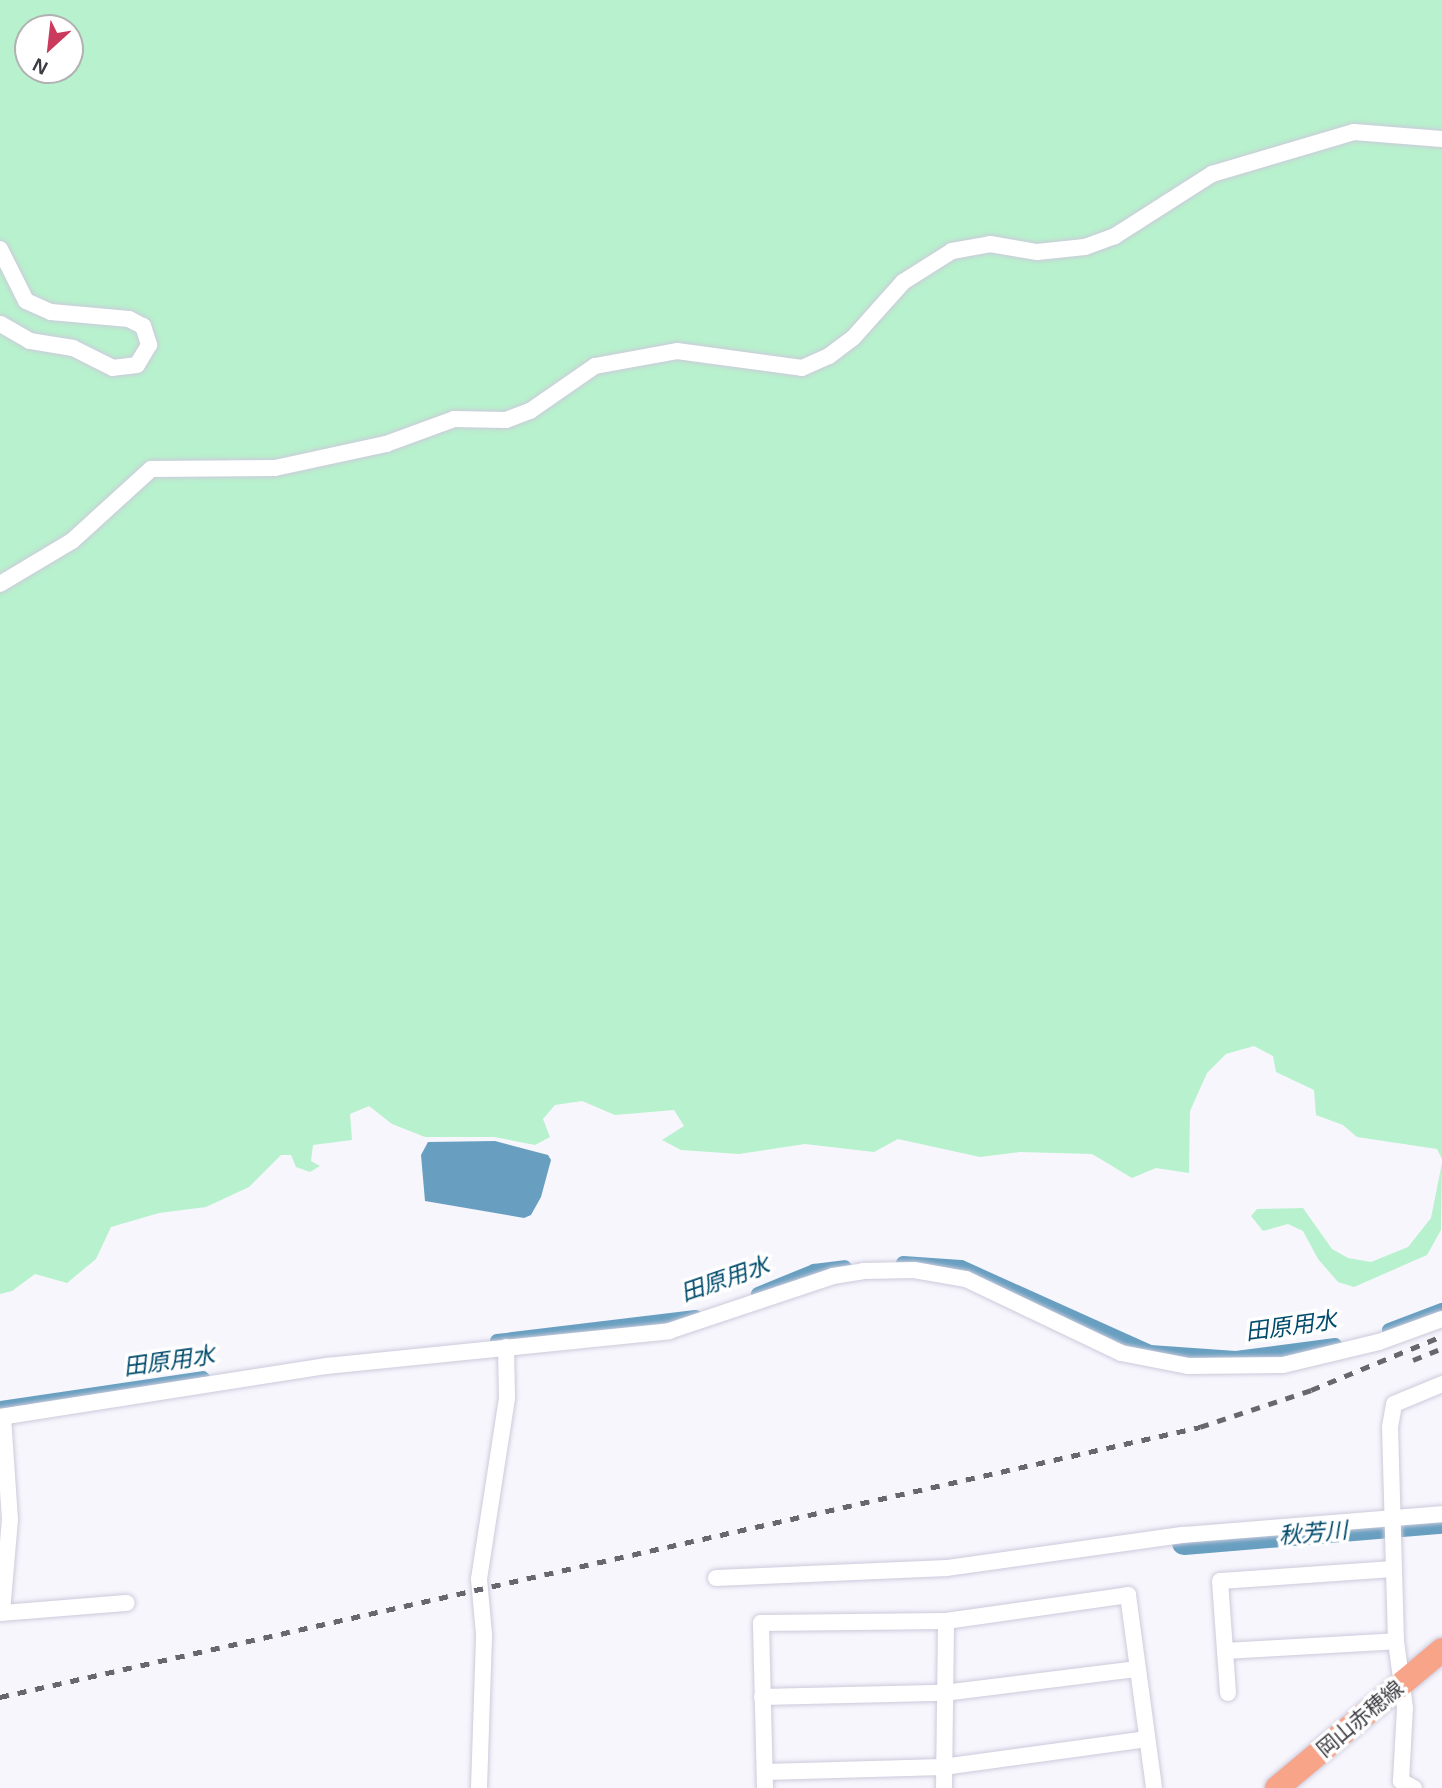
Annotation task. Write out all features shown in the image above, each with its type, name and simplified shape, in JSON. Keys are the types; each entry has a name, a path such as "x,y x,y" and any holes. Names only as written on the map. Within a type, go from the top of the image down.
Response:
{"main road":[{"name":"岡山赤穂線","path":"1277,1788 1442,1650"}],"street":[{"path":"0,584 72,541 151,468 284,466 386,444 454,419 506,420 530,411 595,366 677,351 803,368 829,356 853,338 903,282 952,251 990,244 1037,252 1085,247 1115,236 1212,174 1354,132 1442,139"},
{"path":"0,249 26,301 51,312 129,319 143,326 149,345 137,365 113,368 66,345 30,341 0,324"},
{"path":"127,1603 2,1613 10,1520 2,1417 327,1366 669,1331 833,1276 863,1271 914,1270 965,1279 1121,1353 1188,1366 1283,1365 1379,1342 1442,1319"},
{"path":"480,1788 484,1634 479,1579 507,1398 506,1347"},
{"path":"1413,1788 1401,1781 1405,1708 1396,1641 1390,1427 1394,1404 1442,1384"},
{"path":"716,1578 947,1568 1183,1535 1442,1514"},
{"path":"1228,1693 1220,1581 1393,1569"},
{"path":"1147,1738 943,1767 765,1780 761,1623 946,1621 1128,1595 1154,1788"},
{"path":"944,1788 946,1621"},
{"path":"1225,1651 1396,1641"},
{"path":"762,1698 944,1693 1136,1669"}],"green space":[{"path":"0,0 1442,0 1442,1159 1437,1149 1357,1137 1343,1125 1316,1115 1314,1090 1276,1072 1273,1056 1254,1046 1226,1054 1207,1073 1190,1111 1189,1173 1156,1168 1132,1178 1092,1154 1020,1152 980,1157 898,1139 874,1152 805,1144 739,1154 681,1150 662,1140 684,1126 674,1110 615,1115 582,1101 555,1105 543,1119 550,1137 535,1145 494,1137 425,1137 392,1124 369,1106 350,1114 352,1140 313,1145 311,1161 320,1166 310,1172 296,1167 291,1155 281,1155 249,1187 206,1207 159,1213 111,1227 96,1259 67,1283 35,1274 12,1291 0,1294"},
{"path":"1442,1163 1441,1230 1427,1255 1354,1287 1338,1282 1318,1259 1303,1231 1288,1224 1263,1231 1251,1216 1257,1209 1303,1208 1332,1249 1348,1258 1371,1262 1408,1247 1431,1218"}],"water":[{"path":"495,1141 548,1155 551,1160 541,1197 531,1215 524,1218 425,1201 421,1155 428,1142"}],"waterway":[{"name":"田原用水","path":"903,1263 961,1267 1150,1352 1236,1358 1335,1345"},
{"name":"田原用水","path":"758,1294 814,1271 845,1267"},
{"name":"田原用水","path":"1389,1330 1442,1310"},
{"name":"田原用水","path":"497,1341 696,1317"},
{"name":"田原用水","path":"0,1408 203,1378"},
{"name":"秋芳川","path":"1184,1543 1442,1522"}],"railway":[{"path":"0,1697 1200,1427 1311,1390 1442,1336"},
{"path":"1413,1360 1442,1348"}]}
